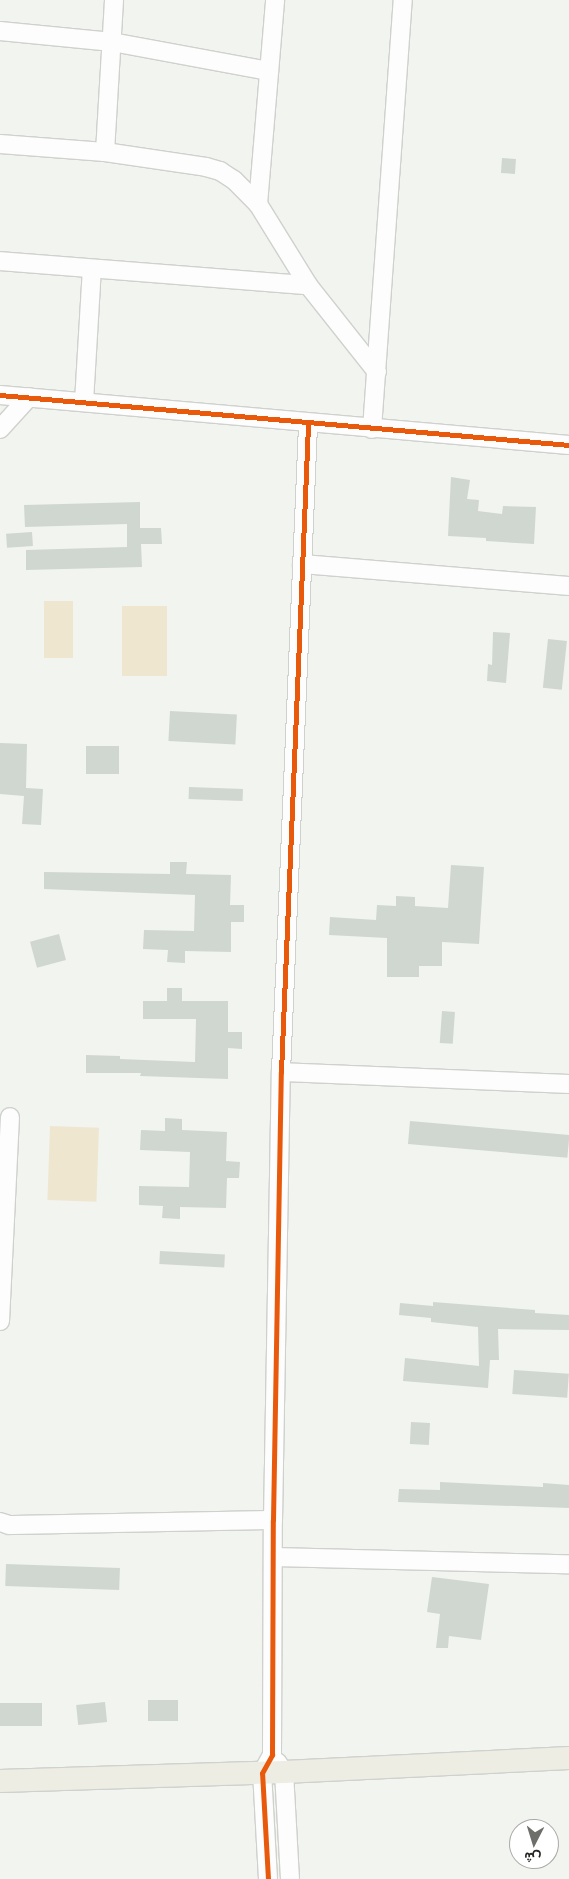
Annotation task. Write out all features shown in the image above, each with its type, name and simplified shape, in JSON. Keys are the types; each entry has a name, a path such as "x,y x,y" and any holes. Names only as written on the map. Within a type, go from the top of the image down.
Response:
{"main road":[{"path":"0,1782 273,1766 569,1758"}],"street":[{"path":"105,152 114,0"},
{"path":"258,204 275,0"},
{"path":"372,429 403,0"},
{"path":"0,31 112,42 269,71"},
{"path":"0,144 105,152 206,167 220,171 234,180 258,204 308,285 377,372"},
{"path":"0,261 308,285"},
{"path":"84,402 92,269"},
{"path":"0,395 308,424 569,445"},
{"path":"0,429 29,397"},
{"path":"268,1879 273,1766 273,1520 281,1072 308,424"},
{"path":"302,564 569,586"},
{"path":"281,1072 569,1084"},
{"path":"0,1321 10,1117"},
{"path":"0,1522 9,1525 273,1520"},
{"path":"273,1557 569,1564"},
{"path":"273,1766 290,1879"}],"shaded area":[{"path":"44,601 73,601 73,658 44,658"},
{"path":"122,606 167,606 167,676 122,676"},
{"path":"50,1126 99,1128 96,1202 47,1200"}],"building":[{"path":"502,158 516,159 515,174 501,173"},
{"path":"451,477 470,480 467,499 479,500 478,511 502,514 503,506 536,507 534,544 486,541 486,538 448,536"},
{"path":"140,502 140,528 161,528 162,544 141,544 142,567 26,570 26,550 127,547 127,524 25,527 24,505"},
{"path":"32,532 33,546 7,548 6,534"},
{"path":"493,632 510,633 506,683 487,681 488,664 492,665"},
{"path":"548,639 567,641 562,690 543,688"},
{"path":"170,711 237,715 235,744 168,741"},
{"path":"0,743 27,744 26,788 43,789 41,825 22,824 24,796 0,794"},
{"path":"86,746 119,746 119,774 86,774"},
{"path":"189,787 243,789 243,801 189,799"},
{"path":"170,862 187,862 186,874 231,875 230,905 244,905 244,922 231,922 231,952 185,951 185,963 167,962 168,950 143,949 144,930 194,931 195,895 44,889 44,872 170,874"},
{"path":"451,865 484,867 479,944 442,942 442,966 419,966 419,977 387,977 387,938 329,935 330,917 376,920 377,905 396,906 396,896 415,897 415,906 448,908"},
{"path":"59,934 66,960 37,968 30,942"},
{"path":"167,988 182,988 182,1001 228,1001 228,1032 242,1032 242,1049 228,1048 228,1079 140,1076 141,1073 86,1073 86,1055 120,1056 120,1059 195,1062 196,1019 143,1019 143,1001 167,1001"},
{"path":"442,1011 455,1012 453,1044 440,1043"},
{"path":"165,1118 182,1119 182,1130 227,1132 226,1161 240,1162 239,1178 227,1178 226,1208 180,1207 180,1219 162,1218 163,1206 139,1205 139,1186 189,1187 190,1152 140,1150 141,1130 165,1131"},
{"path":"410,1121 569,1135 567,1158 408,1144"},
{"path":"160,1251 225,1254 224,1267 159,1264"},
{"path":"433,1302 535,1310 535,1313 569,1315 569,1330 498,1329 499,1360 490,1360 488,1388 403,1381 405,1358 479,1366 478,1327 431,1322 431,1318 399,1315 400,1303 433,1306"},
{"path":"514,1370 569,1374 567,1398 512,1394"},
{"path":"411,1422 430,1423 429,1445 410,1444"},
{"path":"440,1482 543,1487 543,1483 569,1485 569,1508 398,1502 399,1489 440,1490"},
{"path":"6,1564 120,1568 119,1590 5,1586"},
{"path":"432,1577 489,1584 481,1640 449,1636 448,1648 436,1648 440,1614 427,1612"},
{"path":"148,1700 178,1700 178,1721 148,1721"},
{"path":"105,1702 107,1722 78,1725 76,1705"},
{"path":"0,1703 42,1703 42,1726 0,1726"}],"cycle path":[{"path":"0,395 569,445"},
{"path":"268,1879 262,1773 272,1755 273,1520 281,1072 308,424"}]}
